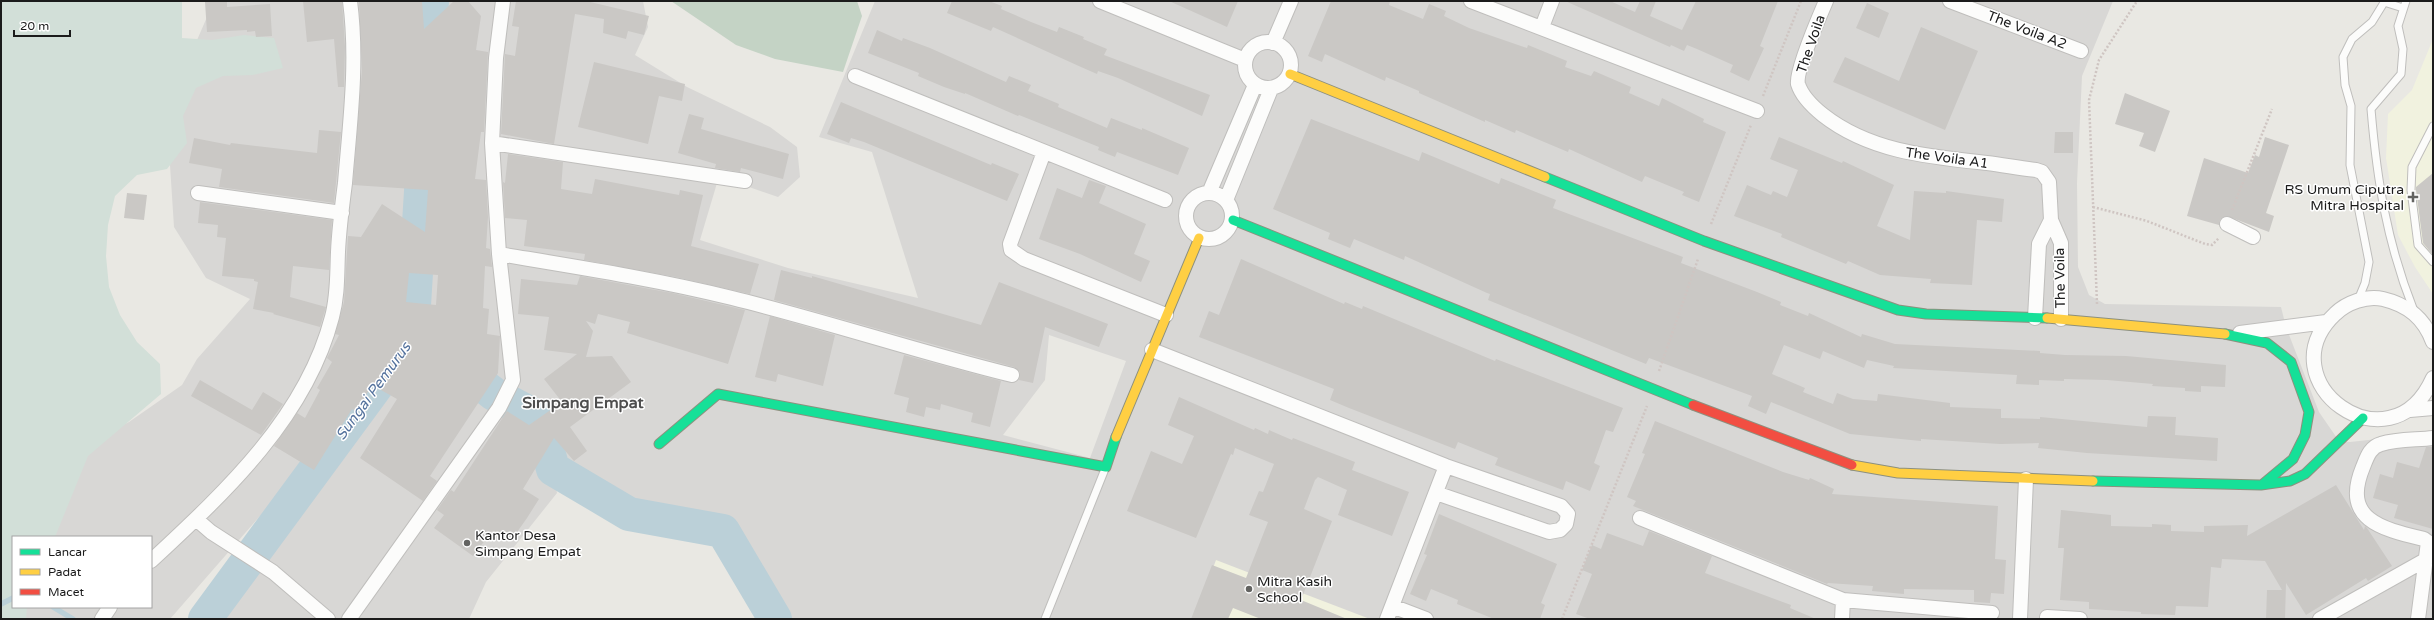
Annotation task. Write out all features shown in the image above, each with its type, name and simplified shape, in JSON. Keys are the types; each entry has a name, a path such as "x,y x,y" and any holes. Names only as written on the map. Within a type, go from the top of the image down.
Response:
{"street":[{"path":"152,560 196,519 263,447 289,411 318,358 332,317 339,283 338,252 354,62 354,31 350,1"},
{"path":"349,619 499,408 513,380 499,254 492,143 496,58 503,1"},
{"path":"1100,1 1245,60"},
{"path":"1273,43 1291,1"},
{"path":"1471,1 1542,27 1757,111"},
{"path":"1542,27 1552,1"},
{"name":"The Voila","path":"1813,107 1802,94 1798,83 1812,34 1826,1"},
{"name":"The Voila A2","path":"1950,1 2081,51"},
{"path":"1273,43 1286,51 1291,66 1290,74 1282,84 1271,89 1255,84 1248,78 1245,70 1245,60 1249,52 1257,45 1273,43"},
{"path":"1290,74 1704,241 1898,310 1926,314 2061,319 2097,322 2230,334 2267,343 2292,362 2309,412 2305,435 2293,459 2262,485"},
{"path":"855,76 1165,200"},
{"path":"1209,193 1255,84"},
{"path":"1226,200 1271,89"},
{"name":"The Voila A1","path":"1813,107 1855,135 1898,151 1957,161 2036,170 2042,172 2049,182 2052,220"},
{"path":"492,143 745,181"},
{"path":"1044,152 1010,244 1011,250 1024,260 1166,316"},
{"path":"198,193 342,213"},
{"path":"1209,193 1218,194 1226,200 1232,209 1233,220 1231,227 1221,237 1207,240 1199,238 1188,225 1186,214 1192,200 1200,195 1209,193"},
{"path":"1233,220 1652,389 1844,463 1898,473 2004,476 2026,479 2262,485 2290,481 2305,474 2363,418"},
{"name":"The Voila","path":"2035,318 2039,244 2052,220"},
{"name":"The Voila","path":"2052,220 2061,243 2061,319"},
{"path":"2227,224 2253,237"},
{"path":"659,444 718,394 1106,467 1114,441 1199,238"},
{"path":"499,254 633,276 733,298 940,358 1012,374"},
{"path":"2433,342 2428,328 2415,313 2398,302 2378,298 2358,300 2341,308 2326,322 2315,347 2314,360 2318,380 2328,398 2344,411 2363,418 2381,420 2410,410 2433,408"},
{"path":"2230,334 2326,322"},
{"path":"1152,350 1446,466 1561,506 1568,514 1568,520 1560,530 1549,532 1436,493"},
{"path":"2410,410 2427,392 2433,378"},
{"path":"2418,619 2428,542 2424,539 2379,526 2365,515 2356,500 2361,472 2370,451 2381,444 2433,438"},
{"path":"1387,619 1446,466"},
{"path":"2020,619 2026,479"},
{"path":"1640,518 1843,600 1992,613"},
{"path":"196,519 273,572 328,619"},
{"path":"2320,619 2427,559"},
{"path":"1842,619 1843,600"},
{"path":"1392,606 1426,619"},
{"path":"2047,617 2080,619"}],"lane":[{"path":"2358,300 2365,283 2368,262 2350,165 2351,106 2345,85 2343,57 2352,39 2372,22 2385,1 2405,4 2398,26 2403,49 2401,74 2394,85 2371,109 2375,160 2383,213 2401,277 2415,313"},
{"path":"2433,126 2412,167 2411,190 2418,245 2433,262"},
{"path":"1045,619 1106,467"}],"path":[{"path":"1562,619 1652,389 1704,241 1801,1"},
{"path":"2097,322 2089,100 2099,60 2136,1"},
{"path":"2093,206 2147,221 2205,244 2212,244 2217,241 2227,224 2272,109"}],"shaded area":[{"path":"1,1 182,1 182,38 212,40 244,35 274,38 283,68 253,75 223,76 196,88 183,116 187,143 167,169 137,175 115,196 108,225 106,256 109,287 120,315 137,342 160,364 161,394 88,456 55,536 12,536 12,608 27,608 26,619 1,619"},
{"path":"214,1 417,1 411,175 418,320 391,375 355,425 308,461 170,619 9,619 13,608 152,608 152,536 15,536 74,449 129,422 182,385 197,359 250,299 206,278 174,227 170,165 194,47"},
{"path":"440,1 643,1 648,27 635,55 687,87 770,127 797,147 800,177 778,197 749,187 720,173 700,240 788,268 918,298 872,152 819,137 875,1 2113,1 2082,76 2077,183 2078,267 2089,295 2105,304 2281,307 2286,327 2319,412 2339,441 2350,442 2433,433 2433,619 789,619 725,522 631,508 567,475 545,418 557,493 486,582 469,619 213,619 406,376 426,335 433,131","holes":["1049,335 1126,361 1090,458 1003,435 1045,380"]},
{"path":"671,1 857,1 862,16 843,72 775,59 736,45"},
{"name":"RS Umum Ciputra Mitra Hospital","path":"2433,39 2433,294 2415,267 2398,235 2386,158 2388,114 2412,90"},
{"name":"Mitra Kasih School","path":"1216,560 1370,619 1194,619"}],"building":[{"path":"227,1 227,7 270,4 272,36 256,37 255,31 247,32 247,30 207,32 205,2"},
{"path":"303,1 342,1 345,47 344,87 338,87 334,39 307,42"},
{"path":"359,1 422,1 424,29 454,1 468,1 481,16 476,50 488,52 484,132 481,132 475,179 486,180 488,217 486,248 490,249 492,267 485,266 483,308 489,309 487,334 500,336 498,373 430,476 437,481 423,501 360,458 397,399 372,385 356,412 352,409 314,470 274,446 297,413 305,418 320,390 317,388 332,362 327,358 339,335 335,334 344,302 348,236 361,237 382,204 425,232 428,190 353,185 362,70","holes":["409,273 438,275 436,305 406,302"]},
{"path":"516,1 586,1 649,16 644,35 628,31 626,39 603,33 604,19 575,14 554,144 501,134 505,54 515,56 519,27 512,26"},
{"path":"952,1 989,1 1002,6 1001,9 1057,32 1059,27 1084,37 1083,39 1107,49 1104,55 1210,95 1202,116 1118,78 1098,71 1097,74 993,27 991,31 947,13"},
{"path":"1169,1 1238,1 1227,27"},
{"path":"1331,1 1390,1 1389,5 1423,19 1429,4 1446,11 1444,16 1469,28 1527,48 1528,45 1567,61 1565,67 1591,76 1594,71 1631,87 1629,93 1659,106 1662,98 1704,119 1703,122 1726,132 1699,202 1682,195 1684,192 1645,176 1642,182 1569,149 1568,152 1516,130 1515,133 1485,120 1485,122 1419,93 1419,91 1386,77 1385,81 1325,54 1322,62 1308,56"},
{"path":"1565,1 1610,1 1635,12 1640,1 1656,1 1650,16 1682,30 1696,1 1778,1 1760,46 1764,48 1749,81 1730,72 1733,65 1697,49 1687,45 1684,51 1671,45 1670,47"},
{"path":"1867,3 1889,13 1879,38 1856,28"},
{"path":"1921,27 1978,51 1945,130 1833,82 1845,57 1899,81"},
{"path":"877,30 902,41 903,38 930,48 1006,82 1009,76 1031,85 1028,91 1059,104 1058,107 1107,128 1111,118 1142,130 1142,128 1189,148 1178,175 1117,152 1115,157 1098,150 1099,147 1019,115 1018,116 965,93 944,87 918,76 919,73 868,53"},
{"path":"594,62 685,84 682,101 659,96 648,144 578,127"},
{"path":"2125,93 2170,111 2155,152 2139,146 2144,133 2115,124"},
{"path":"841,102 991,165 992,163 1019,174 1007,201 864,142 851,138 849,143 827,134"},
{"path":"689,114 704,118 701,129 789,154 783,179 741,168 740,172 715,168 716,164 678,153"},
{"path":"1311,119 1419,161 1422,152 1499,184 1501,178 1556,200 1553,208 1683,257 1681,263 1781,302 1780,305 1808,316 1809,313 1861,337 1862,334 1895,344 2040,351 2040,353 2065,355 2126,356 2226,365 2225,387 2201,386 2201,392 2185,391 2185,388 2152,386 2153,384 2107,380 2039,380 2039,385 2016,384 2017,375 1893,368 1894,366 1867,360 1864,368 1823,351 1820,359 1784,345 1772,374 1805,388 1803,392 1833,404 1837,393 1853,399 1877,401 1878,394 1950,403 1950,407 2001,409 2001,418 2040,419 2040,417 2147,427 2148,416 2176,417 2175,435 2218,438 2217,461 2087,453 2038,448 2039,443 2000,444 1921,439 1921,441 1850,434 1771,402 1766,414 1748,406 1752,396 1649,358 1646,364 1488,300 1490,294 1405,256 1404,260 1354,239 1350,248 1328,239 1330,233 1273,209"},
{"path":"319,130 341,132 334,203 219,187 222,169 189,163 194,138 230,145 231,143 317,153"},
{"path":"2055,132 2073,132 2073,153 2054,153"},
{"path":"1779,137 1842,163 1843,161 1894,185 1877,226 1910,240 1914,191 1946,193 1946,191 2004,199 2002,222 1977,220 1972,285 1930,283 1931,279 1880,275 1848,261 1846,264 1781,237 1782,234 1734,216 1747,185 1771,195 1773,191 1787,197 1798,170 1770,159"},
{"path":"2265,137 2289,145 2266,213 2274,216 2269,232 2227,216 2220,220 2219,225 2187,216 2204,158 2248,173 2255,155 2259,157"},
{"path":"508,154 563,162 561,189 592,194 595,179 679,195 680,190 703,195 691,246 759,264 750,294 676,277 584,260 585,254 524,246 527,220 505,218 503,182 505,183"},
{"path":"2433,173 2432,254 2423,243 2416,187"},
{"path":"1089,180 1106,186 1099,203 1146,224 1134,254 1150,261 1141,282 1080,254 1039,239 1057,188 1082,198"},
{"path":"127,193 147,195 144,220 124,218"},
{"path":"200,202 332,220 329,270 293,266 290,297 326,307 320,327 273,314 274,313 253,309 258,282 254,281 254,279 222,276 226,238 217,237 218,225 198,223"},
{"path":"1241,259 1344,304 1345,302 1362,309 1363,306 1495,361 1496,359 1623,408 1613,432 1606,430 1594,463 1600,466 1590,491 1566,481 1563,490 1495,465 1498,458 1458,442 1455,449 1349,408 1330,400 1334,389 1199,337 1209,311 1219,315"},
{"path":"781,270 812,278 812,276 981,325 999,282 1108,324 1099,347 1045,327 1033,383 1019,380 1020,372 1014,367 774,300"},
{"path":"580,276 672,293 745,310 728,364 627,333 630,322 598,314 595,324 586,321 593,331 586,357 612,356 631,382 570,427 587,451 574,461 554,438 523,489 539,499 527,518 510,542 492,531 473,556 434,528 444,515 437,510 451,490 454,492 507,411 529,425 562,402 544,379 577,354 544,350 549,317 518,314 521,279 577,285"},
{"path":"770,316 835,335 823,386 778,374 776,382 755,377"},
{"path":"904,355 1001,381 990,427 971,422 973,413 941,404 940,410 926,407 924,417 906,412 909,398 894,394"},
{"path":"200,380 252,410 263,392 283,404 261,435 191,396"},
{"path":"1179,397 1254,430 1255,428 1268,434 1269,430 1292,440 1293,438 1355,462 1352,470 1409,492 1392,536 1338,515 1347,490 1318,477 1315,480 1304,509 1332,521 1301,600 1347,619 1261,619 1233,608 1228,619 1191,619 1212,565 1246,578 1268,522 1249,515 1259,491 1263,492 1274,464 1235,448 1233,455 1231,454 1196,538 1127,511 1151,451 1182,464 1194,436 1168,425"},
{"path":"1655,421 1783,472 1809,480 1810,478 1834,489 1832,494 1998,506 1995,559 2006,560 2004,594 1991,593 1990,603 1974,602 1974,590 1904,589 1904,594 1872,591 1873,586 1827,584 1633,506 1636,501 1627,497 1645,454 1642,453"},
{"path":"2426,447 2433,447 2433,529 2394,518 2398,505 2373,498 2380,474 2393,478 2397,462 2419,468"},
{"path":"2336,485 2364,530 2365,526 2392,566 2368,581 2366,578 2306,615 2286,583 2285,619 2266,619 2267,590 2282,590 2265,561 2222,559 2221,568 2211,567 2208,607 2176,606 2175,615 2141,614 2141,612 2089,609 2089,602 2060,600 2064,548 2058,548 2061,510 2111,515 2111,526 2152,527 2152,524 2171,525 2171,531 2204,532 2204,526 2248,525 2247,536"},
{"path":"1439,514 1557,564 1541,603 1545,605 1540,619 1494,619 1457,604 1458,600 1431,589 1426,601 1410,594 1427,555 1424,554"},
{"path":"1649,531 1712,556 1705,573 1791,605 1790,608 1816,619 1590,619 1576,614 1592,574 1582,570 1592,545 1601,549 1607,533 1643,546"}],"waterway":[{"name":"Sungai Pemurus","path":"428,69 432,1"},
{"name":"Sungai Pemurus","path":"205,619 412,338 424,142"},
{"path":"450,360 494,394 539,418 553,469 629,514 723,531 775,619"},
{"path":"1,604 12,598"},
{"path":"55,608 73,619"}],"traffic: fast":[{"path":"1545,177 1704,241 1898,310 1926,314 2047,318"},
{"path":"1233,220 1693,405"},
{"path":"2225,334 2267,343 2291,362 2309,412 2305,435 2293,459 2263,484"},
{"path":"659,444 718,394 1106,467 1116,437"},
{"path":"2093,481 2261,485 2290,481 2305,474 2363,418"}],"traffic: slow":[{"path":"1290,74 1545,177"},
{"path":"1116,437 1199,238"},
{"path":"2047,318 2225,334"},
{"path":"1852,465 1898,473 2093,481"}],"traffic: jam":[{"path":"1693,405 1852,465"}],"place":[{"name":"RS Umum Ciputra Mitra Hospital","path":"2413,197"},
{"name":"Kantor Desa Simpang Empat","path":"467,543"},
{"name":"Mitra Kasih School","path":"1249,589"}],"district":[{"name":"Simpang Empat","path":"583,403"}]}
